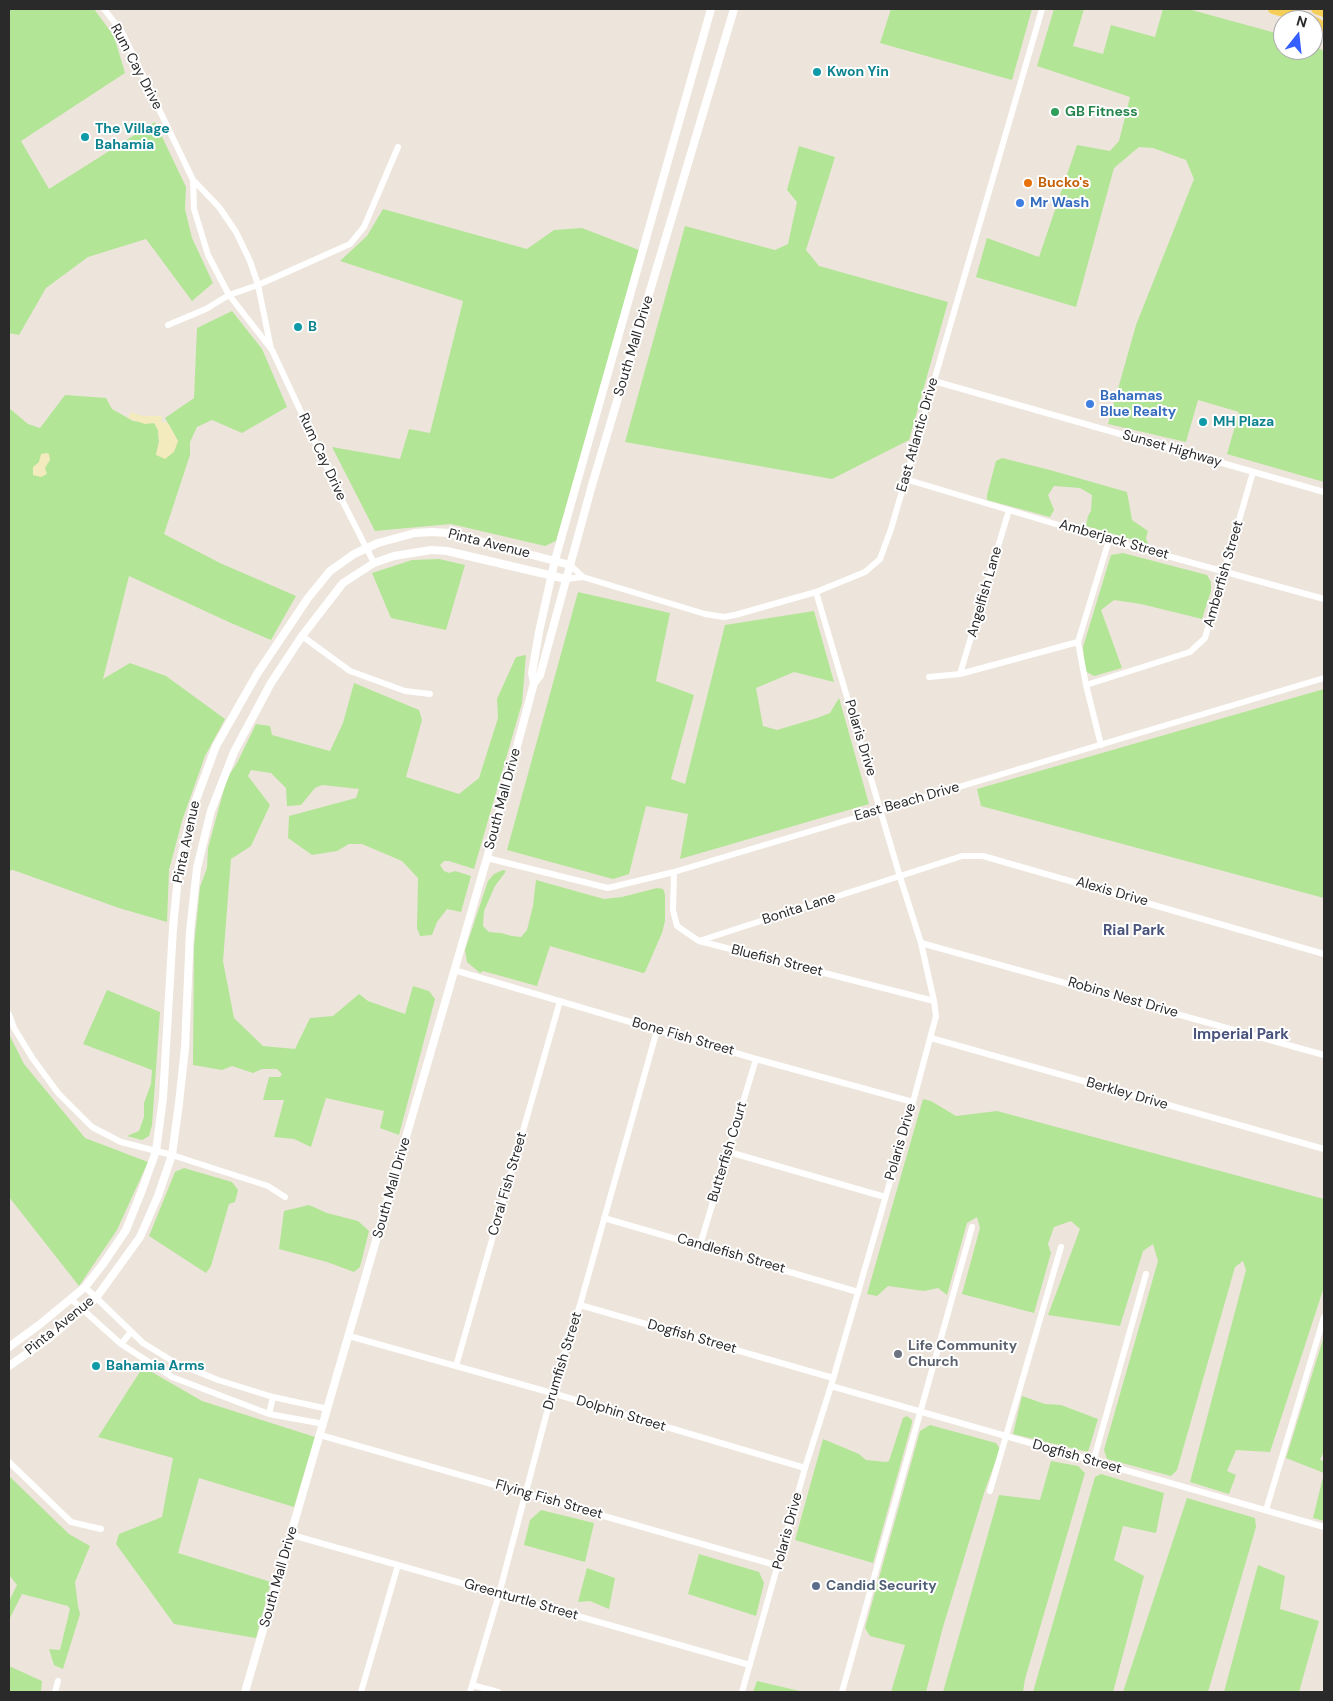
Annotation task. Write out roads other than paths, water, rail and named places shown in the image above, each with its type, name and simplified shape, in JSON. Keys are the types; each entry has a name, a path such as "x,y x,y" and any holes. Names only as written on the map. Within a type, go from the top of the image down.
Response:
{"main road":[{"path":"1316,9 1324,12"}],"street":[{"name":"Rum Cay Drive","path":"104,9 122,32 193,180 219,207 236,232 250,260 258,285 272,350 343,502 374,563"},
{"name":"South Mall Drive","path":"534,683 532,673 551,575 712,9"},
{"name":"South Mall Drive","path":"245,1692 487,858 534,683 540,675 592,485 734,9"},
{"name":"East Atlantic Drive","path":"566,579 583,577 704,614 720,617 734,615 816,592 865,572 880,559 891,529 1042,9"},
{"path":"168,325 206,309 229,295 258,285 350,244 364,227 398,146"},
{"name":"Rum Cay Drive","path":"193,180 194,209 208,255 229,295 272,350"},
{"name":"Sunset Highway","path":"934,381 1324,492"},
{"name":"Amberfish Street","path":"1086,685 1190,652 1205,638 1253,472"},
{"name":"Amberjack Street","path":"905,479 1109,540 1324,600"},
{"path":"577,481 592,485"},
{"name":"Angelfish Lane","path":"960,674 1009,510"},
{"name":"Pinta Avenue","path":"9,1347 39,1326 85,1287 126,1230 156,1151 167,1056 173,928 179,866 193,808 216,746 286,628 320,582 341,562 367,548 390,539 415,533 449,534 570,565"},
{"path":"1101,745 1086,685 1078,642 1109,540"},
{"name":"Pinta Avenue","path":"9,1366 48,1339 96,1298 140,1237 158,1196 172,1155 185,1048 190,932 197,868 211,811 234,752 272,682 302,636 343,583 374,563 394,556 415,552 447,551 566,579"},
{"name":"East Atlantic Drive","path":"570,565 583,577"},
{"name":"Polaris Drive","path":"742,1692 805,1468 831,1386 913,1102 936,1016 921,943 816,592"},
{"path":"302,636 350,671 405,691 430,694"},
{"path":"929,677 960,674 1078,642"},
{"name":"East Beach Drive","path":"487,858 608,888 674,872 1324,678"},
{"name":"Alexis Drive","path":"900,877 962,856 983,856 1324,954"},
{"path":"179,866 197,868"},
{"name":"Bluefish Street","path":"674,872 674,910 677,926 699,941 934,1001"},
{"name":"Bonita Lane","path":"699,941 900,877"},
{"name":"Robins Nest Drive","path":"921,943 1324,1055"},
{"name":"Bone Fish Street","path":"454,970 756,1059 913,1102"},
{"name":"Coral Fish Street","path":"456,1366 560,1001"},
{"path":"9,1014 14,1028 38,1066 58,1093 92,1127 121,1142 172,1155 268,1186 285,1197"},
{"name":"Drumfish Street","path":"470,1692 552,1393 580,1305 657,1030"},
{"name":"Berkley Drive","path":"931,1038 1324,1150"},
{"name":"Butterfish Court","path":"700,1244 756,1059"},
{"path":"729,1152 885,1198"},
{"name":"Candlefish Street","path":"604,1218 700,1244 858,1292"},
{"path":"842,1692 972,1227"},
{"path":"990,1490 1061,1247"},
{"path":"1093,1462 1146,1274"},
{"path":"85,1287 143,1343 174,1362 218,1380 273,1397 328,1409"},
{"path":"71,1299 121,1344 172,1377 268,1414 324,1424"},
{"name":"Dogfish Street","path":"580,1305 833,1378"},
{"path":"1266,1510 1324,1317"},
{"path":"121,1344 130,1332"},
{"name":"Dolphin Street","path":"349,1336 552,1393 805,1468"},
{"name":"Dogfish Street","path":"831,1386 1324,1527"},
{"path":"268,1414 273,1397"},
{"name":"Flying Fish Street","path":"320,1435 778,1566"},
{"path":"9,1462 71,1522 101,1529"},
{"name":"Greenturtle Street","path":"292,1535 750,1665"},
{"path":"361,1692 398,1565"},
{"path":"54,1692 58,1681"},
{"path":"472,1685 498,1692"}],"place":[{"name":"Kwon Yin","path":"817,72"},
{"name":"GB Fitness","path":"1055,112"},
{"name":"The Village Bahamia","path":"85,137"},
{"name":"Bucko's","path":"1028,183"},
{"name":"Mr Wash","path":"1020,203"},
{"name":"B","path":"298,327"},
{"name":"Bahamas Blue Realty","path":"1090,404"},
{"name":"MH Plaza","path":"1203,422"},
{"name":"Life Community Church","path":"898,1354"},
{"name":"Bahamia Arms","path":"96,1366"},
{"name":"Candid Security","path":"816,1586"}],"district":[{"name":"Rial Park","path":"1134,931"},
{"name":"Imperial Park","path":"1241,1035"}]}
